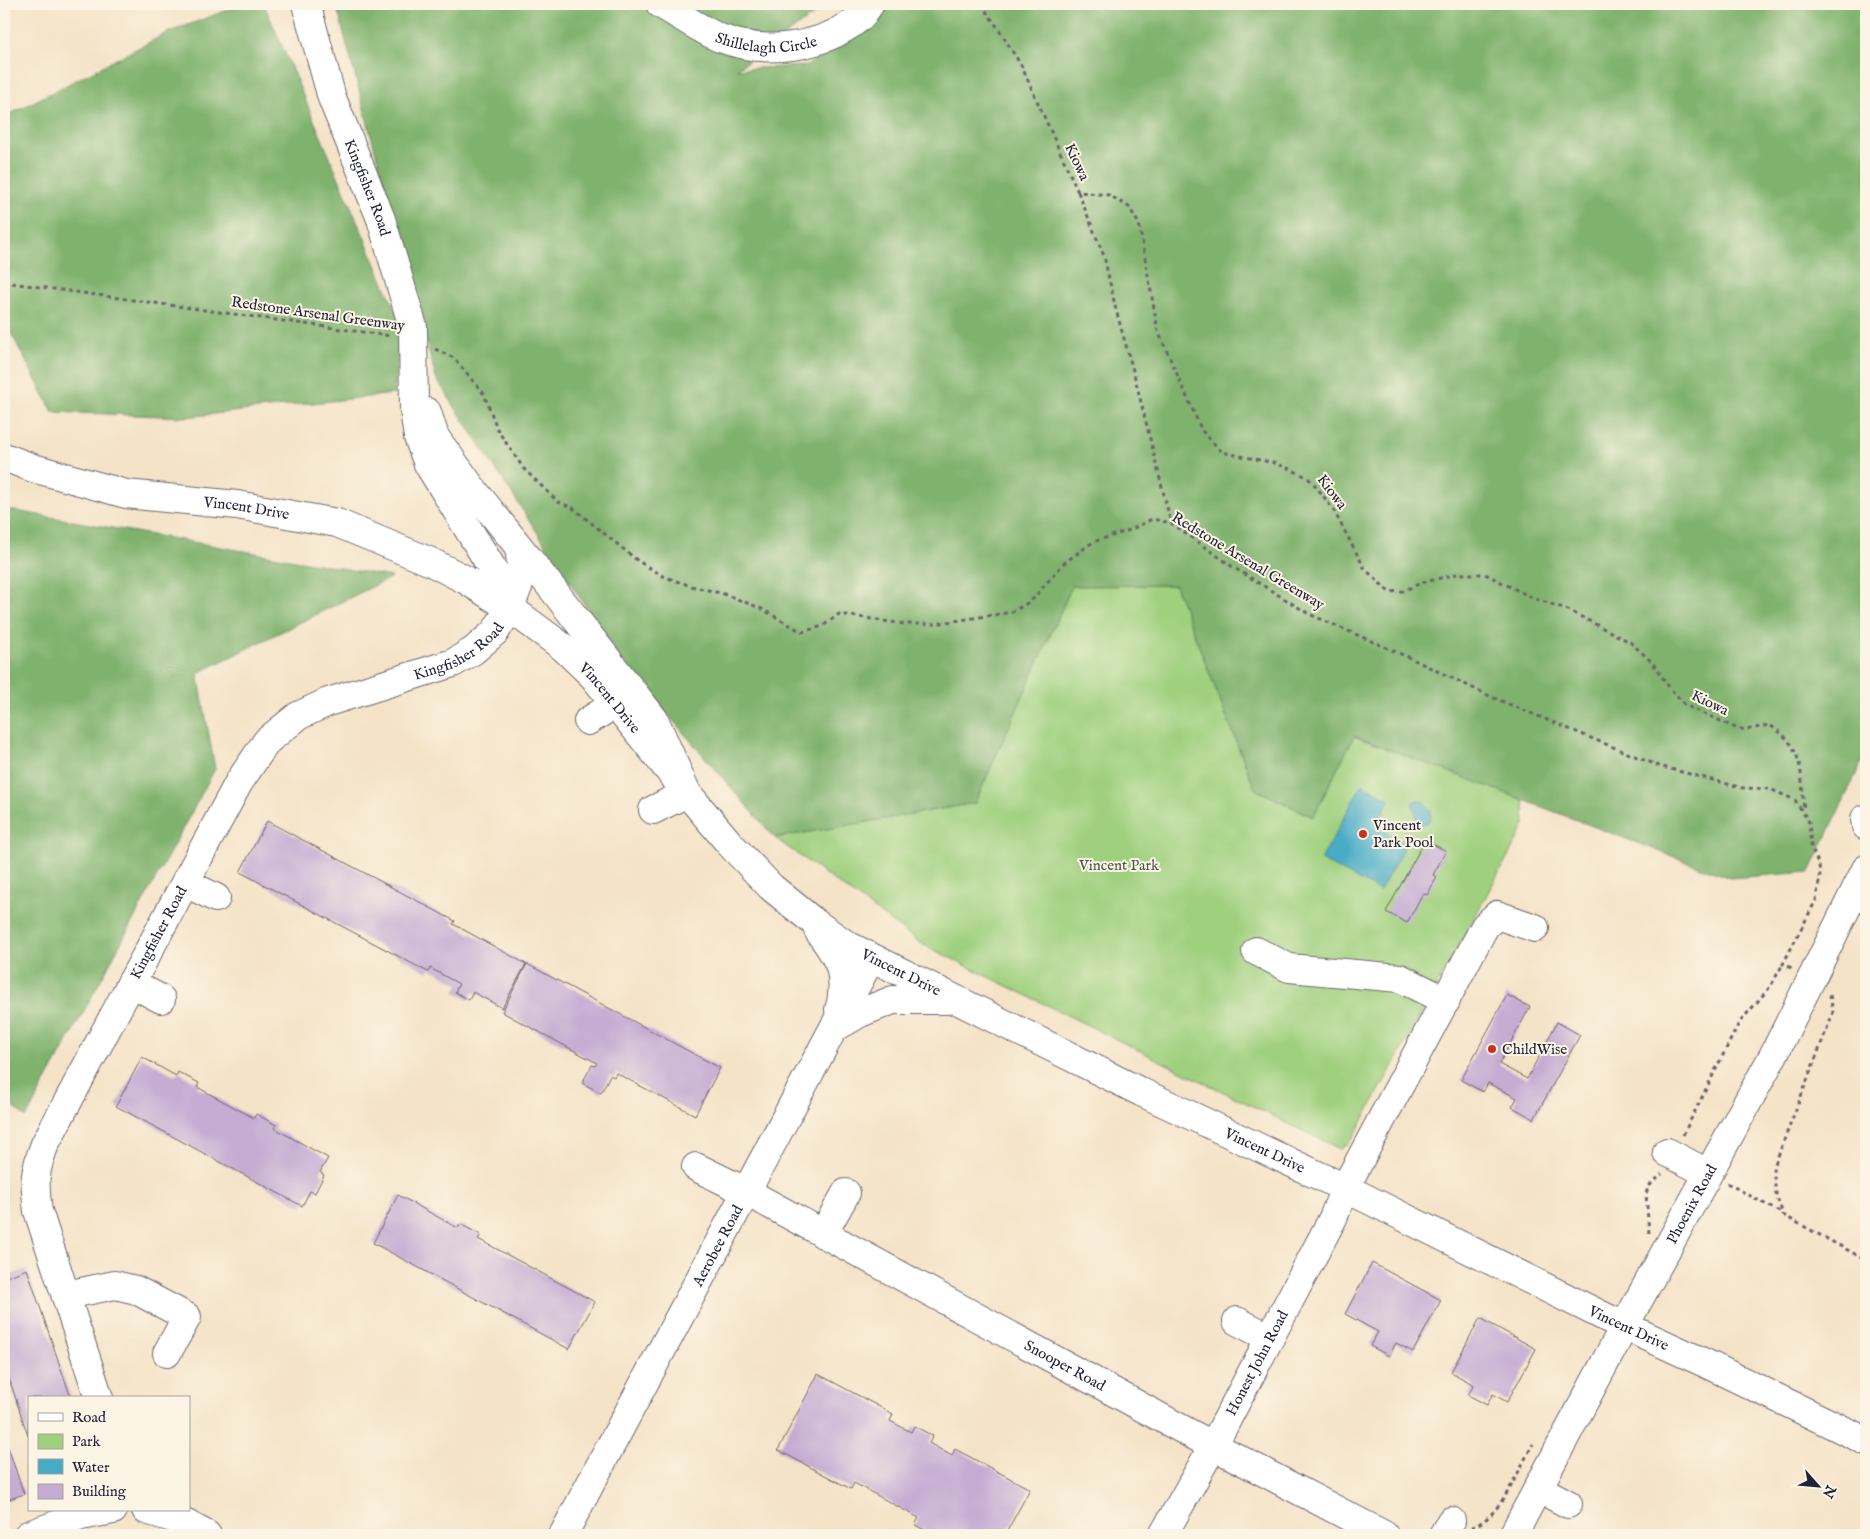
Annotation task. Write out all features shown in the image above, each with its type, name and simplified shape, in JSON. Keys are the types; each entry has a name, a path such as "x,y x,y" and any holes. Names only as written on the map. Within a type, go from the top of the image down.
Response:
{"street":[{"name":"Kingfisher Road","path":"306,4 332,98 381,219 413,327 414,410 418,437 428,464 499,579 510,608"},
{"name":"Shillelagh Circle","path":"660,4 720,38 763,48 808,43 835,33 859,18 870,4"},
{"name":"Kingfisher Road","path":"413,373 435,437 472,488 654,719 687,793"},
{"name":"Vincent Drive","path":"4,456 33,468 126,494 237,505 337,523 431,562 466,580 510,608 564,648 594,677 730,844 771,887 814,922 847,945 953,1000 1141,1092 1346,1188 1606,1318 1625,1325 1866,1441"},
{"name":"Kingfisher Road","path":"98,1396 38,1212 34,1184 38,1162 45,1144 240,782 267,741 298,716 328,702 453,664 473,651 495,632 510,608 519,584 521,563 519,547"},
{"path":"588,721 615,704"},
{"path":"653,810 687,793"},
{"name":"Phoenix Road","path":"1513,1535 1707,1173 1774,1054 1814,977 1866,869"},
{"path":"186,883 216,898"},
{"name":"Honest John Road","path":"1164,1535 1213,1446 1333,1218 1346,1188 1486,926 1497,916 1535,928"},
{"path":"814,922 840,966 841,1003 834,1028"},
{"path":"1256,951 1289,968 1400,978 1446,1001"},
{"name":"Aerobee Road","path":"563,1535 871,958"},
{"path":"131,983 161,999"},
{"path":"834,1028 860,1013 893,1000 953,1000"},
{"path":"1670,1153 1707,1173"},
{"name":"Snooper Road","path":"696,1167 747,1192 1213,1446 1384,1535"},
{"path":"823,1234 846,1193"},
{"path":"66,1295 115,1285 136,1290 186,1317 167,1353"},
{"path":"1237,1321 1270,1338"},
{"path":"1538,1488 1568,1504"},
{"path":"28,1535 81,1516 102,1512"},
{"path":"153,1512 179,1520 207,1535"}],"path":[{"name":"Kiowa","path":"981,4 996,24 1021,65 1078,192 1109,196 1128,207 1139,224 1158,331 1202,431 1222,452 1274,463 1307,477 1334,511 1366,569 1389,592 1403,591 1421,583 1456,574 1485,574 1533,598 1566,609 1630,642 1652,662 1669,687 1685,705 1736,728 1746,730 1769,725 1785,735 1799,758 1804,814"},
{"path":"1078,192 1104,256 1116,310 1171,523"},
{"name":"Redstone Arsenal Greenway","path":"4,282 414,339 454,358 484,394 498,431 524,469 558,502 573,508 638,561 665,577 690,586 724,594 760,608 802,632 823,626 839,614 912,624 935,624 1012,612 1031,600 1064,563 1093,542 1130,530 1152,519 1171,523 1233,568 1309,614 1494,698 1659,766 1743,788 1770,789 1795,800 1804,814"},
{"path":"1648,1240 1646,1194 1648,1187 1663,1173 1670,1153 1739,1024 1770,987 1816,900 1820,876 1818,865 1810,847 1809,822 1804,814"},
{"path":"1783,964 1829,984 1833,1013 1796,1105 1773,1169 1776,1194 1783,1215"},
{"path":"1707,1173 1866,1260"},
{"path":"1448,1526 1468,1528 1477,1526 1488,1518 1500,1503 1535,1441"}],"green space":[{"path":"243,4 264,4 401,323 394,394 187,417 53,412 4,320 4,119 10,114 167,33"},
{"path":"336,4 829,4 737,69 807,66 889,4 1866,4 1866,753 1810,872 1730,878 1354,736 1313,817 1255,789 1175,585 1072,586 975,803 775,838 622,662 436,378"},
{"path":"4,509 392,577 198,673 215,769 26,1118 4,1099"},
{"name":"Vincent Park","path":"1175,585 1255,789 1313,817 1354,736 1524,800 1525,825 1352,1140 1340,1149 922,944 775,838 975,803 1072,586"}],"water":[{"name":"Vincent Park Pool","path":"1362,784 1390,799 1376,826 1406,843 1380,891 1321,860"},
{"path":"1416,800 1421,800 1430,811 1431,817 1427,823 1421,824 1417,819 1412,803"}],"building":[{"path":"267,821 455,921 453,924 526,964 502,1008 473,992 469,1000 455,992 459,984 430,968 428,972 240,872"},
{"name":"Vincent Park Pool","path":"1425,840 1446,851 1433,875 1437,877 1427,895 1423,893 1407,923 1386,912"},
{"path":"527,964 720,1068 695,1115 616,1073 614,1077 610,1075 601,1093 582,1083 592,1065 595,1066 597,1063 502,1012"},
{"name":"ChildWise","path":"1507,995 1530,1007 1499,1064 1527,1079 1557,1022 1580,1035 1534,1119 1512,1107 1517,1098 1488,1083 1483,1092 1461,1080"},
{"path":"142,1057 176,1076 178,1072 199,1083 197,1087 254,1118 256,1114 276,1125 274,1128 328,1158 320,1172 324,1175 315,1193 310,1191 302,1206 116,1106"},
{"path":"398,1195 458,1228 460,1224 481,1235 478,1239 595,1302 569,1349 373,1243"},
{"path":"1372,1263 1441,1300 1413,1352 1396,1343 1389,1356 1370,1346 1378,1332 1345,1314"},
{"path":"27,1269 70,1396 28,1396 28,1436 4,1363 4,1278"},
{"path":"1480,1318 1536,1349 1507,1402 1493,1394 1487,1405 1468,1395 1474,1385 1451,1372"},
{"path":"818,1374 893,1414 890,1421 911,1432 914,1426 933,1436 929,1443 952,1456 955,1449 1030,1489 1005,1535 934,1535 915,1525 919,1518 854,1483 851,1489 778,1450"},
{"path":"4,1436 24,1494 4,1501"}],"place":[{"name":"Vincent Park Pool","path":"1363,834"},
{"name":"ChildWise","path":"1492,1049"}]}
